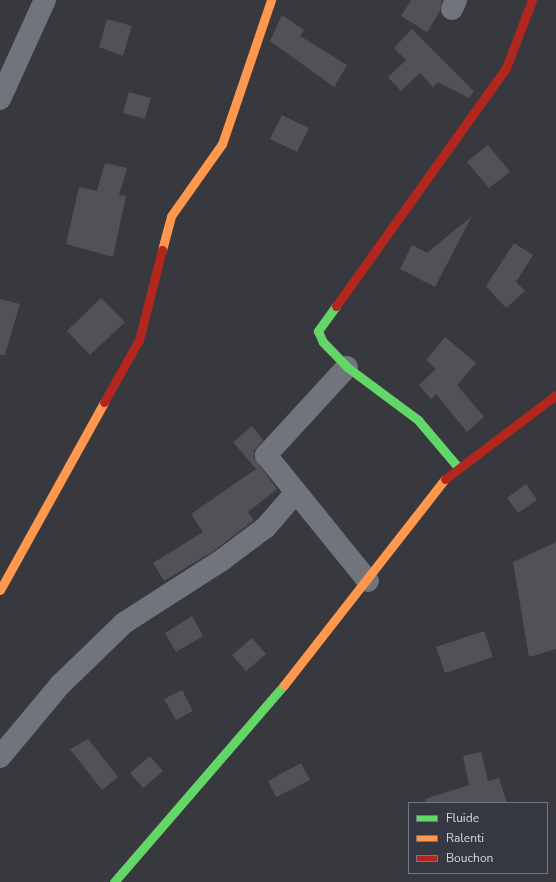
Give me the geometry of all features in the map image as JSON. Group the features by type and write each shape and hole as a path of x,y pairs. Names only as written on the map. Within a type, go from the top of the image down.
{"street":[{"path":"0,99 45,0"},
{"path":"0,590 139,340 169,220 222,144 271,0"},
{"path":"457,466 418,420 347,367 319,337 321,324 424,186 506,68 532,0"},
{"path":"347,367 266,455 368,581"},
{"path":"114,882 306,659 457,466 556,395"},
{"path":"0,757 60,685 124,623 222,560 266,527 296,492"}],"building":[{"path":"411,0 442,0 440,11 427,32 401,16"},
{"path":"282,15 304,30 300,36 347,65 334,87 270,41"},
{"path":"107,19 132,26 123,56 99,47"},
{"path":"412,29 474,91 469,98 438,82 433,87 420,73 401,91 388,77 406,60 394,48"},
{"path":"129,92 151,98 145,119 123,113"},
{"path":"282,115 309,128 297,152 270,139"},
{"path":"488,145 510,172 489,188 467,162"},
{"path":"105,163 127,168 119,195 126,196 113,257 66,244 79,187 97,191"},
{"path":"472,216 435,287 400,269 412,245 427,253"},
{"path":"514,243 533,255 516,282 525,291 506,308 486,286"},
{"path":"101,298 125,322 90,355 67,331"},
{"path":"0,299 20,304 5,355 0,355"},
{"path":"445,337 476,363 457,385 484,417 467,432 436,394 431,399 419,385 436,369 426,360"},
{"path":"252,426 263,440 254,451 254,458 277,489 248,512 254,520 215,550 164,581 153,563 203,532 191,514 256,469 233,442"},
{"path":"526,484 537,500 518,513 507,498"},
{"path":"556,542 556,649 529,657 513,562"},
{"path":"192,616 203,636 176,652 165,633"},
{"path":"484,631 493,657 445,673 436,647"},
{"path":"252,638 266,654 246,671 232,655"},
{"path":"182,690 193,711 176,720 164,699"},
{"path":"88,739 118,777 102,790 70,749"},
{"path":"481,752 488,781 499,778 507,802 425,802 425,799 469,785 463,756"},
{"path":"150,756 163,771 143,788 130,773"},
{"path":"301,763 310,780 276,797 268,781"}],"traffic: fast":[{"path":"336,306 318,331 323,342 347,367 418,420 457,466"},
{"path":"114,882 284,685"}],"traffic: slow":[{"path":"162,250 171,216 222,144 271,0"},
{"path":"0,590 104,402"},
{"path":"284,685 445,479"}],"traffic: jam":[{"path":"336,306 506,68 532,0"},
{"path":"104,402 139,340 162,250"},
{"path":"445,479 556,395"}]}
